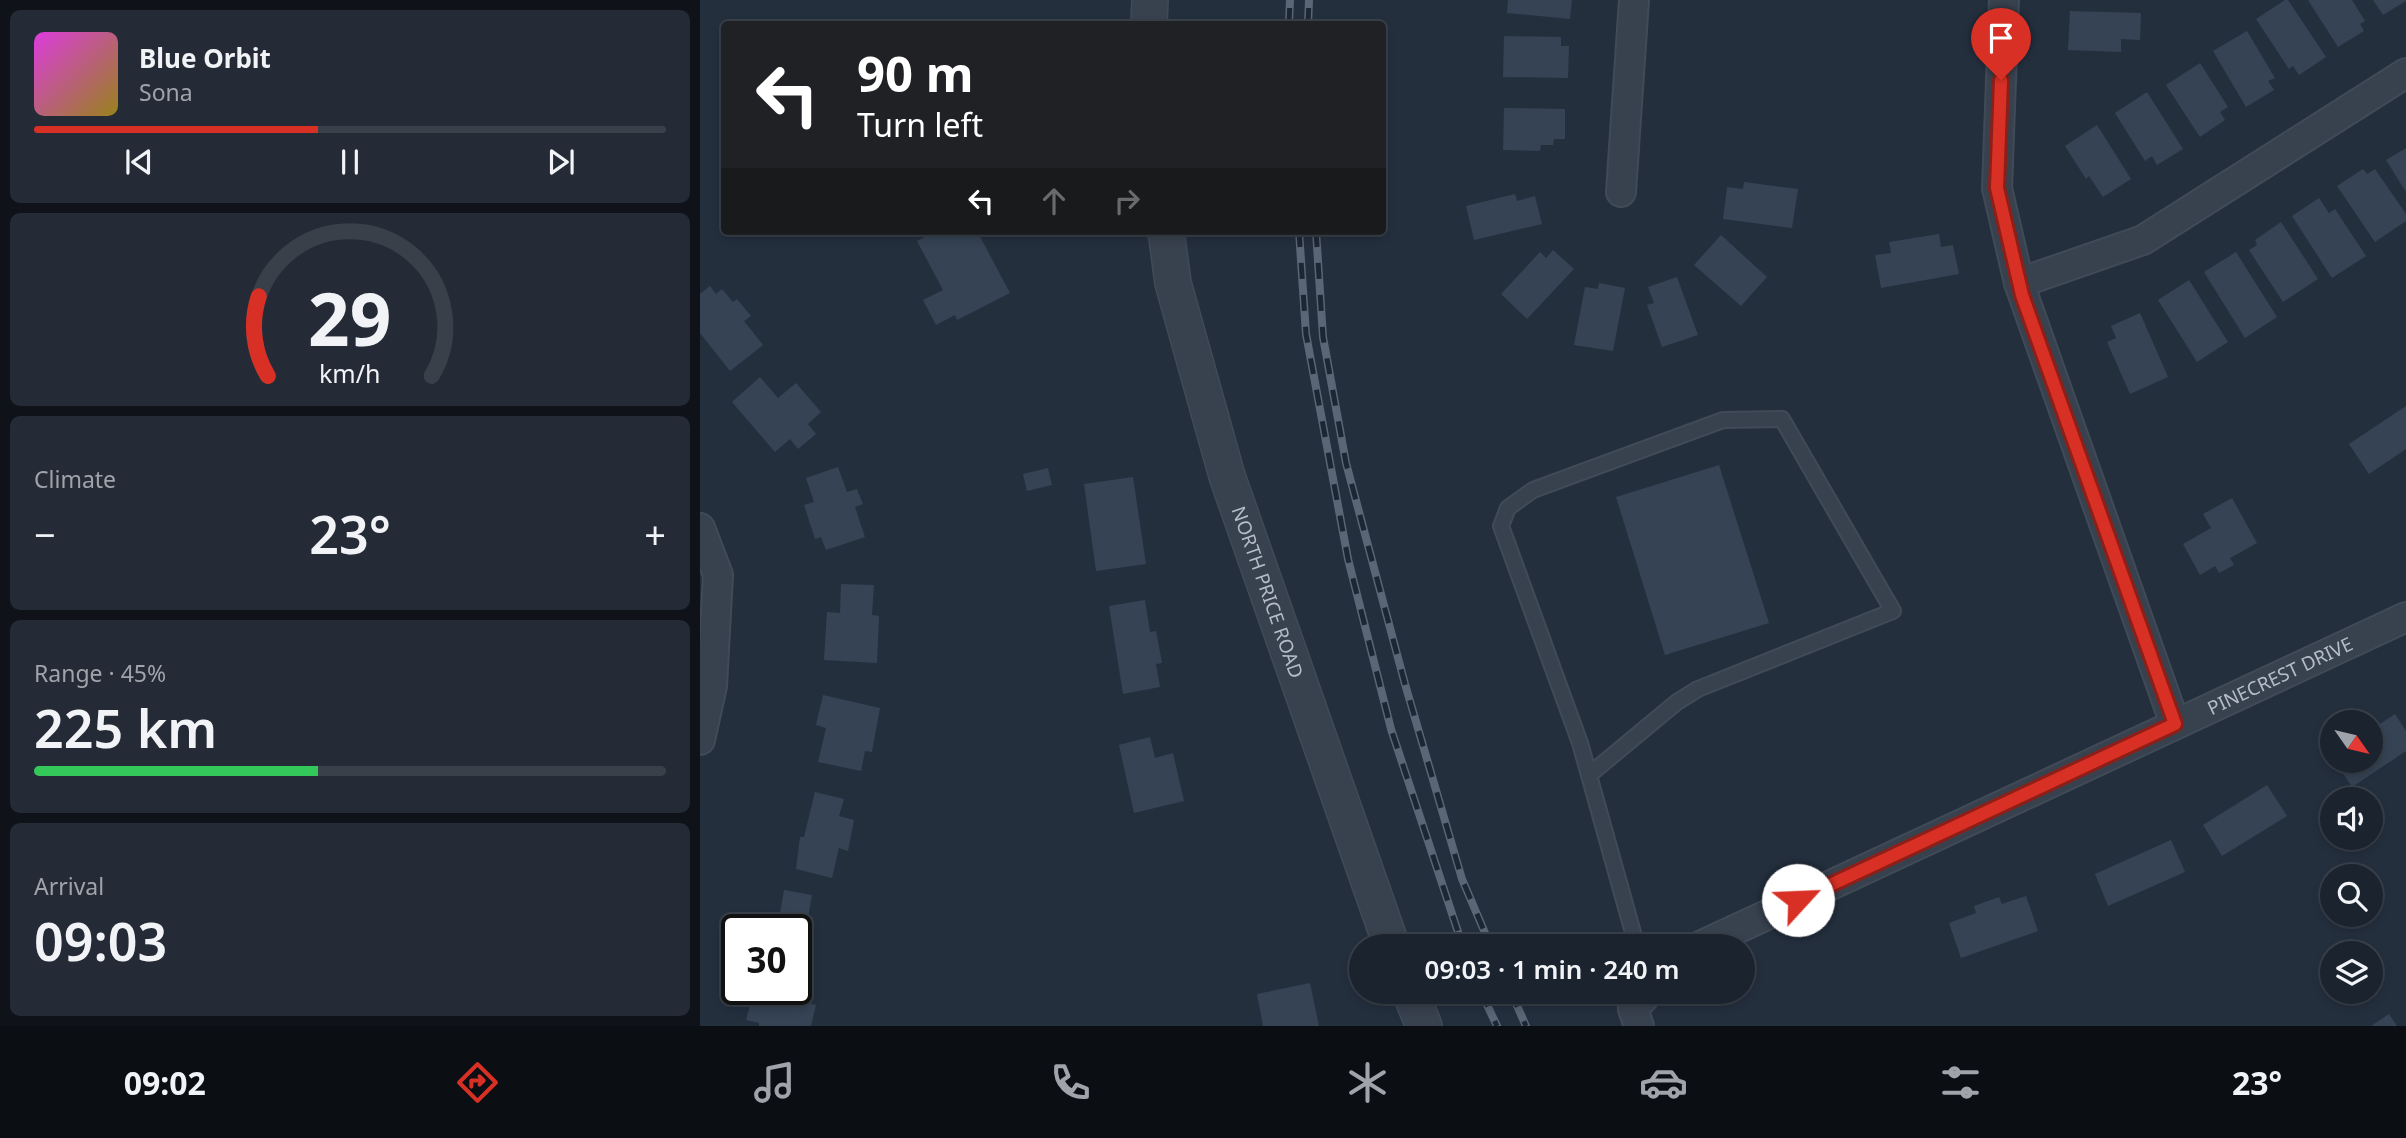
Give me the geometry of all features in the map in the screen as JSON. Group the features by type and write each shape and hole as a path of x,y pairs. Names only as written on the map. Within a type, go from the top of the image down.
{"street":[{"path":"1149,21 1150,0"},
{"path":"1620,192 1633,0"},
{"path":"2004,0 1997,188 2019,283 2175,724"},
{"path":"2019,283 2143,240 2406,73"},
{"name":"NORTH PRICE ROAD","path":"1167,235 1173,283 1227,476 1387,934"},
{"path":"700,528 718,575 712,686 700,740"},
{"name":"PINECREST DRIVE","path":"1726,934 2406,617"},
{"path":"1415,1004 1424,1026"},
{"path":"1638,1004 1633,1009 1639,1026"}],"lane":[{"path":"1589,775 1677,702 1698,690 1893,611 1782,419 1723,420 1533,490 1508,508 1502,526 1580,743 1633,934"}],"building":[{"path":"1508,0 1572,0 1570,19 1507,13"},
{"path":"2288,0 2326,57 2299,75 2293,66 2289,69 2256,19"},
{"path":"2308,0 2352,0 2365,21 2360,24 2364,31 2338,47"},
{"path":"2373,0 2406,0 2406,1 2383,15"},
{"path":"2070,11 2141,13 2140,40 2121,39 2121,52 2068,50"},
{"path":"2247,31 2275,78 2268,81 2274,90 2246,107 2213,51"},
{"path":"1504,36 1561,37 1561,46 1569,46 1568,78 1503,77"},
{"path":"2200,63 2228,107 2220,112 2225,120 2200,137 2166,85"},
{"path":"2147,92 2183,149 2157,165 2152,156 2145,161 2115,113"},
{"path":"1504,108 1565,109 1565,139 1554,139 1553,145 1541,145 1540,151 1503,150"},
{"path":"2097,125 2131,179 2103,197 2089,176 2086,179 2065,146"},
{"path":"2406,148 2406,192 2386,160"},
{"path":"2363,169 2367,174 2375,169 2406,214 2406,221 2375,242 2337,186"},
{"path":"1744,182 1798,189 1792,228 1723,219 1727,187 1743,189"},
{"path":"1515,194 1517,201 1535,196 1542,224 1474,240 1466,206"},
{"path":"2319,198 2329,213 2335,209 2366,256 2332,278 2292,216"},
{"path":"2281,222 2318,279 2283,302 2249,250 2257,245 2255,240"},
{"path":"1939,234 1941,247 1953,245 1959,274 1881,288 1875,255 1891,253 1889,242"},
{"path":"928,235 979,235 1010,293 957,320 955,315 936,325 923,300 943,290 917,241"},
{"path":"1721,235 1767,277 1741,306 1694,265"},
{"path":"1553,250 1574,269 1527,319 1501,294 1540,252 1546,258"},
{"path":"2236,252 2277,317 2245,338 2204,272"},
{"path":"1677,277 1698,335 1662,347 1647,305 1654,303 1648,287"},
{"path":"2189,280 2228,342 2197,362 2158,300"},
{"path":"1599,283 1625,288 1613,351 1574,345 1585,287 1598,289"},
{"path":"710,286 716,294 722,289 733,302 737,299 751,316 744,321 763,345 730,371 700,333 700,294"},
{"path":"2140,313 2168,377 2130,394 2107,342 2116,338 2111,326"},
{"path":"760,377 778,398 796,383 821,412 808,424 816,434 798,449 790,439 775,452 732,402"},
{"path":"2406,406 2406,449 2369,474 2349,444"},
{"path":"1719,465 1769,623 1665,655 1616,497"},
{"path":"838,467 847,492 857,489 863,504 855,507 865,537 826,550 821,537 815,539 804,505 814,502 806,478"},
{"path":"1048,468 1052,485 1027,491 1023,474"},
{"path":"1133,477 1146,564 1096,571 1084,484"},
{"path":"2232,498 2257,543 2230,558 2234,565 2219,573 2215,566 2200,575 2183,544 2211,528 2203,514"},
{"path":"841,584 874,585 872,615 879,616 877,663 824,660 827,612 840,613"},
{"path":"1145,600 1150,632 1156,631 1162,663 1156,664 1160,687 1123,694 1109,606"},
{"path":"823,695 880,708 872,752 865,751 861,771 818,762 826,728 816,725"},
{"path":"2395,714 2406,731 2406,751 2384,766 2384,721"},
{"path":"1150,737 1155,758 1173,753 1184,801 1134,813 1119,745"},
{"path":"2344,774 2372,774 2352,787"},
{"path":"2267,785 2287,816 2222,856 2203,825"},
{"path":"815,792 844,799 839,816 854,820 848,851 839,848 832,878 796,869 800,837 804,837"},
{"path":"2171,840 2185,872 2108,906 2095,874"},
{"path":"784,890 812,895 809,914 780,914"},
{"path":"2026,896 2038,931 1961,958 1949,923 1976,913 1974,906 1999,897 2002,904"},
{"path":"1310,983 1319,1026 1263,1026 1257,994"},
{"path":"750,1005 816,1005 811,1026 759,1026 759,1023 746,1020"},
{"path":"2389,1014 2397,1026 2371,1026"}],"railway":[{"path":"1289,21 1290,0"},
{"path":"1308,21 1309,0"},
{"path":"1299,235 1306,334 1348,559 1391,729 1459,934"},
{"path":"1316,235 1323,337 1346,463 1405,684 1462,879 1485,934"},
{"path":"1487,1004 1497,1026"},
{"path":"1516,1004 1526,1026"}],"route":[{"path":"1798,900 2175,724 2022,295 1997,188 2001,80"}]}
